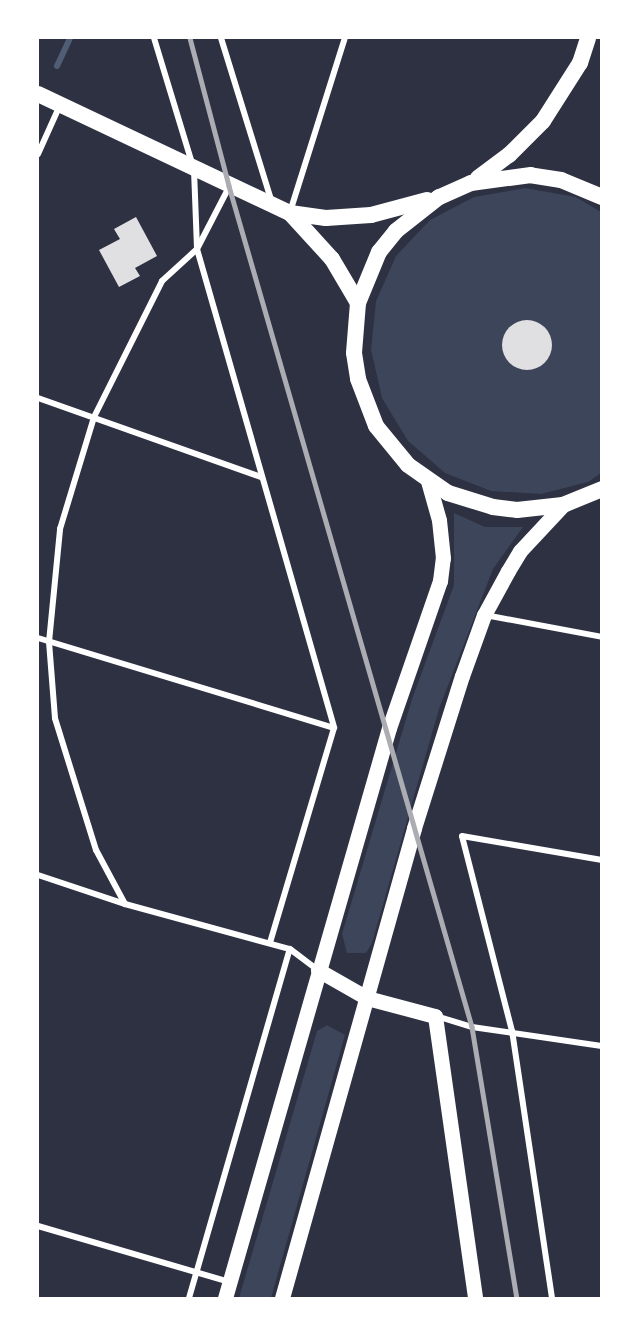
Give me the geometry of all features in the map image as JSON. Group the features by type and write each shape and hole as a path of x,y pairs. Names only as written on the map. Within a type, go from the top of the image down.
{"highway":[{"path":"38,94 194,170 290,213 326,218 371,215 439,196 471,183 510,156 543,121 580,63 588,38"},
{"path":"471,183 531,175 561,180 602,196"},
{"path":"439,196 409,218 379,252 358,303 354,353 365,403 391,447 428,481 448,493 493,507 517,510 563,505 602,489"},
{"path":"290,213 332,259 358,303"}],"main road":[{"path":"225,1299 389,728 440,581 444,558 439,520 428,481"},
{"path":"282,1299 414,828 484,615 520,551 563,505"},
{"path":"318,970 366,998 435,1016 475,1299"}],"street":[{"path":"154,38 194,170 196,249 334,728 270,943"},
{"path":"221,38 272,205"},
{"path":"290,213 345,38"},
{"path":"38,154 61,104"},
{"path":"125,904 96,850 75,790 55,718 49,642 60,529 94,417 162,281 196,249 229,186"},
{"path":"38,398 261,477"},
{"path":"484,615 602,638"},
{"path":"38,638 334,728"},
{"path":"552,1299 512,1030 462,836 602,860"},
{"path":"38,874 125,904 290,949 318,970"},
{"path":"189,1299 290,949"},
{"path":"435,1016 472,1027 512,1030 602,1046"},
{"path":"38,1226 230,1282"}],"shaded area":[{"path":"525,188 576,197 601,212 601,473 588,482 541,494 491,491 445,473 408,441 382,398 371,350 376,301 396,256 430,220 474,197"},
{"path":"454,513 485,527 523,527 493,569 439,709 372,943 366,953 347,953 342,934 412,699 454,585"},
{"path":"327,1025 345,1035 271,1298 239,1298 317,1031"}],"building":[{"path":"136,217 157,256 135,268 140,276 119,287 99,250 120,239 114,229"},
{"path":"522,320 532,320 545,327 552,340 552,350 545,363 532,370 522,370 513,366 506,359 502,350 502,340 506,331 513,324"}],"waterway":[{"path":"57,66 70,38"}],"railway":[{"path":"190,38 229,186 472,1027 517,1298"}]}
